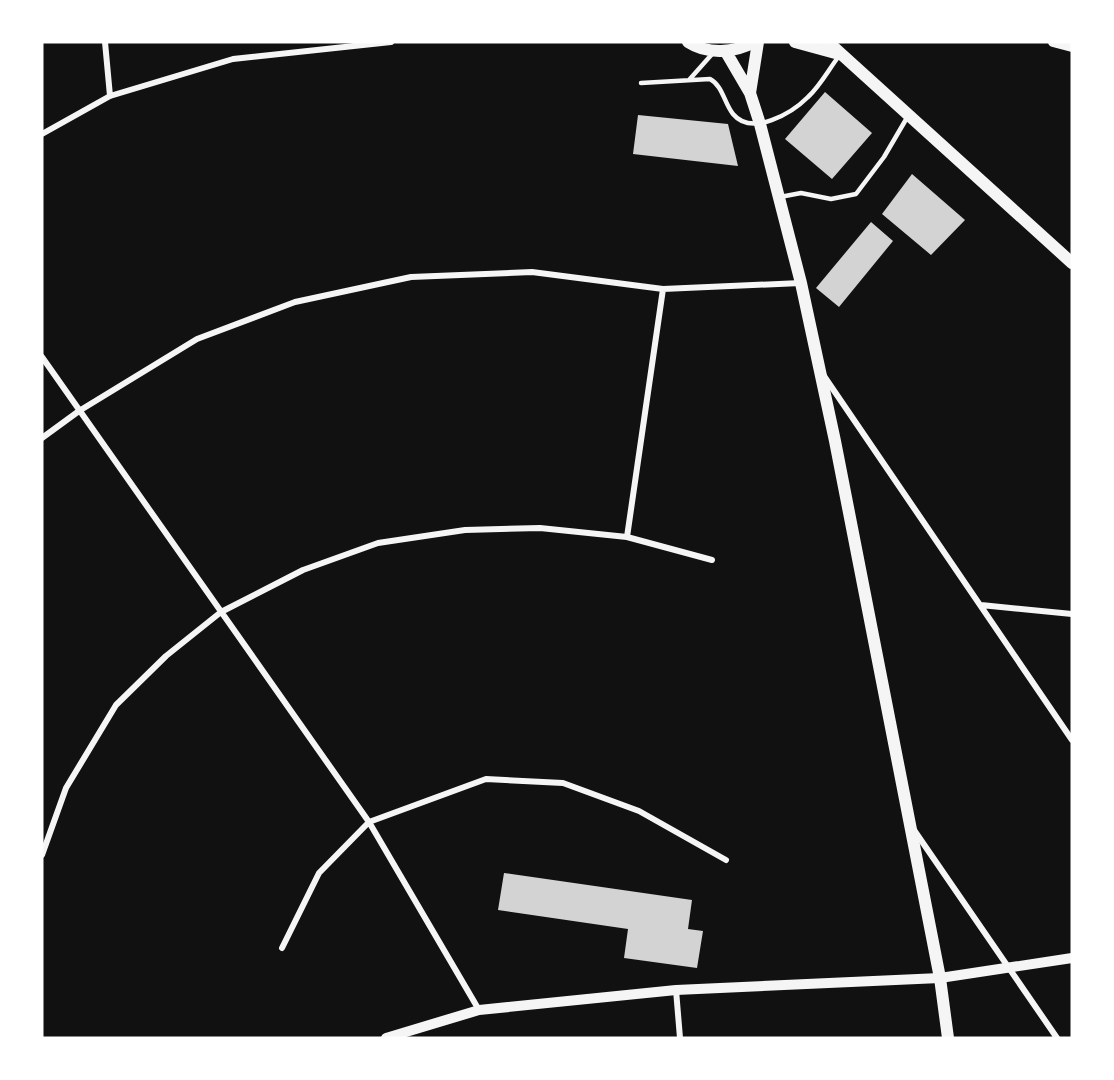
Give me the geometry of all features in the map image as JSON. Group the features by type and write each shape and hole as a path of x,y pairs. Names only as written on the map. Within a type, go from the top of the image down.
{"main road":[{"path":"687,42 721,51 743,48 756,42"},
{"path":"750,93 756,42"},
{"path":"795,42 840,55"},
{"path":"828,42 1072,263"},
{"path":"721,51 750,93 801,283 940,978 948,1038"}],"street":[{"path":"105,42 110,96"},
{"path":"42,134 110,96 233,59 391,42"},
{"path":"1053,42 1072,47"},
{"path":"42,438 80,411 196,339 295,302 411,277 532,272 663,289 801,283"},
{"path":"627,537 663,289"},
{"path":"42,357 369,822 479,1010"},
{"path":"820,371 1072,740"},
{"path":"42,855 66,788 116,705 166,656 220,612 303,570 378,543 465,530 540,528 627,537 712,560"},
{"path":"981,605 1072,614"},
{"path":"282,948 319,873 369,822 486,779 563,783 639,811 726,860"},
{"path":"909,822 1057,1038"},
{"path":"386,1038 479,1010 676,990 940,978 1072,958"},
{"path":"676,990 680,1038"}],"lane":[{"path":"689,80 721,51"},
{"path":"640,83 710,79 716,82 734,115 745,122 760,124 796,109 811,95 840,55"},
{"path":"779,198 801,193 831,199 856,194 884,157 908,116"}],"building":[{"path":"825,92 872,133 832,179 785,139"},
{"path":"638,115 728,124 738,166 633,154"},
{"path":"912,174 965,220 931,255 882,214"},
{"path":"871,222 893,241 839,307 816,288"},
{"path":"504,873 692,900 688,929 703,931 697,968 624,958 628,929 498,910"}]}
